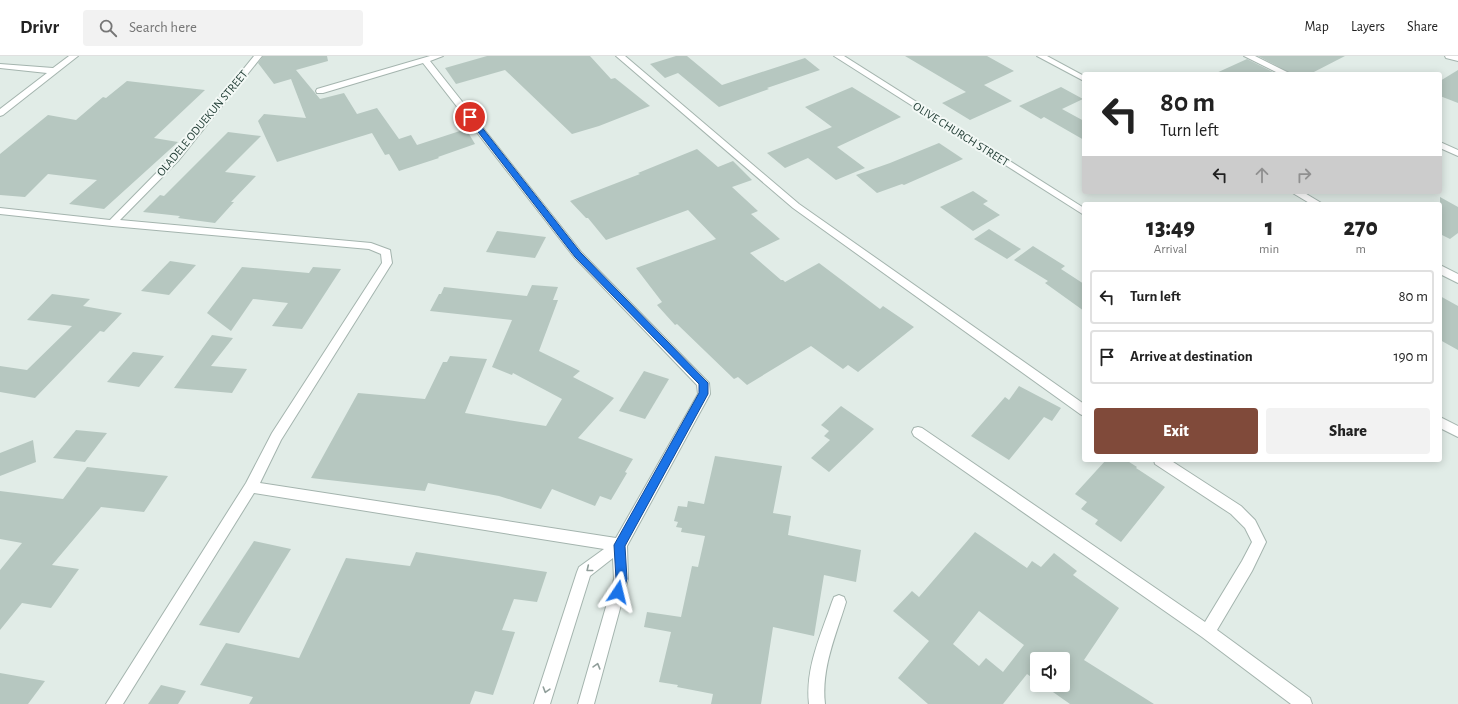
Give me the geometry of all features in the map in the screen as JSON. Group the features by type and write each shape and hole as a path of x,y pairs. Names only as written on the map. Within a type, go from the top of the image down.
{"street":[{"path":"0,113 74,56"},
{"name":"OLADELE ODUEKUN STREET","path":"112,223 176,158 258,56"},
{"path":"320,91 439,56"},
{"path":"620,56 796,206 1082,410"},
{"name":"OLIVE CHURCH STREET","path":"838,56 1082,211"},
{"path":"1041,56 1082,78"},
{"path":"1248,56 1283,72"},
{"path":"1449,56 1458,60"},
{"path":"425,60 578,255 704,383 704,394 620,545 584,572 542,704"},
{"path":"0,66 54,71"},
{"path":"1442,146 1458,153"},
{"path":"1300,194 1314,202"},
{"path":"0,211 112,223 371,246 386,252 387,263 276,437 251,486 114,704"},
{"path":"1442,270 1458,279"},
{"path":"1442,423 1458,432"},
{"path":"918,432 1207,632 1304,704"},
{"path":"1163,462 1236,510 1250,524 1259,542 1247,566 1207,632"},
{"path":"251,486 620,545"},
{"path":"586,704 622,579 620,545"},
{"path":"817,704 815,694 818,667 839,602"}],"building":[{"path":"263,56 327,56 328,61 296,70 320,99 344,93 357,114 377,108 399,139 411,135 417,145 466,129 475,144 399,171 389,154 385,155 372,133 277,162 258,121 264,114 306,118 291,79 274,84 258,63"},
{"path":"487,56 590,56 611,79 615,78 650,106 599,126 572,134 505,70 456,84 445,68"},
{"path":"676,56 687,56 722,85 805,58 820,70 767,88 769,89 719,107 678,73 665,78 650,64"},
{"path":"905,56 987,56 1014,71 984,85 1012,101 970,120 942,103 966,92"},
{"path":"1258,56 1345,56 1314,72 1288,72"},
{"path":"1247,59 1273,72 1218,72"},
{"path":"1458,70 1458,103 1442,97 1442,80"},
{"path":"127,81 205,90 154,138 178,142 104,209 69,204 97,180 48,174 25,197 0,195 0,154 48,115 76,120 103,97 106,98"},
{"path":"852,87 901,117 837,147 865,168 836,180 808,158 785,168 767,153 832,127 805,107"},
{"path":"1061,87 1082,98 1062,109 1082,120 1082,139 1044,117 1041,119 1019,106"},
{"path":"228,132 261,136 225,172 256,176 231,202 234,202 215,223 178,218 180,216 143,212 160,195 164,196"},
{"path":"939,143 963,159 904,185 902,184 877,193 856,175 890,163"},
{"path":"697,149 718,167 733,161 752,180 732,187 758,211 751,214 780,239 750,253 781,280 785,282 819,263 880,309 883,306 914,327 858,372 848,365 843,369 811,346 747,385 738,377 734,379 677,324 675,325 657,305 662,302 636,268 716,239 688,210 606,240 588,218 586,218 570,201 640,174 638,173"},
{"path":"973,191 988,201 983,204 1000,215 973,231 940,207"},
{"path":"1440,197 1458,207 1458,233 1450,239 1442,235 1442,202 1440,202"},
{"path":"989,229 1021,249 1007,259 974,239"},
{"path":"497,231 546,237 535,258 486,252"},
{"path":"1033,246 1065,266 1061,269 1082,283 1082,310 1045,283 1048,281 1014,260"},
{"path":"170,261 196,265 169,295 141,291"},
{"path":"242,267 309,273 313,267 341,269 302,329 272,326 288,303 253,299 231,331 207,313"},
{"path":"532,285 558,287 553,300 558,300 539,351 580,371 573,377 614,398 578,438 633,459 625,472 627,473 611,500 600,496 595,506 552,489 541,509 499,496 428,483 425,491 311,478 358,393 425,399 443,362 447,362 450,356 487,359 465,413 546,426 562,399 513,373 512,375 492,367 512,320 430,311 444,287 527,296"},
{"path":"52,294 90,299 83,306 122,313 104,332 100,331 35,398 0,392 0,366 27,370 72,326 27,320"},
{"path":"1442,297 1458,306 1458,350 1442,341"},
{"path":"212,335 233,338 211,366 247,369 232,393 174,388"},
{"path":"133,352 164,356 139,387 107,382"},
{"path":"644,371 669,379 645,419 619,411"},
{"path":"1019,386 1061,408 1052,421 1044,417 1009,460 971,436 1005,397 1009,400"},
{"path":"841,406 874,429 829,472 811,458 830,440 824,436 829,431 821,425"},
{"path":"76,430 107,433 85,462 53,458"},
{"path":"33,440 36,462 0,476 0,453"},
{"path":"715,456 782,466 773,513 791,516 788,535 861,550 856,582 824,575 814,636 773,627 761,704 711,704 713,694 659,682 671,632 644,627 647,612 681,617 692,566 698,567 705,536 681,532 682,528 676,527 678,522 674,521 678,506 687,507 688,501 704,504"},
{"path":"1104,462 1129,462 1165,487 1121,542 1095,524 1098,520 1081,509 1087,502 1075,494"},
{"path":"87,467 168,476 144,512 101,507 52,565 79,569 51,608 22,603 0,630 0,570 22,543 0,539 0,491 63,499"},
{"path":"975,532 1027,568 1032,561 1041,567 1054,553 1077,571 1073,575 1119,608 1084,660 1154,704 1070,704 1053,692 1070,692 1070,652 1030,652 1030,676 1027,674 1003,704 928,704 898,678 929,641 893,611 912,591 919,597","holes":["979,611 1024,645 1003,672 986,658 979,666 953,644"]},
{"path":"254,541 291,549 239,633 199,625"},
{"path":"416,552 547,572 537,602 514,599 502,630 515,632 493,695 475,691 470,704 249,704 253,697 200,685 226,643 299,658 346,558 410,566"},
{"path":"0,673 45,681 28,704 0,704"},
{"path":"161,685 186,691 178,704 148,704"}],"route":[{"path":"470,117 578,255 704,383 704,394 620,545 622,579 618,592"}]}
